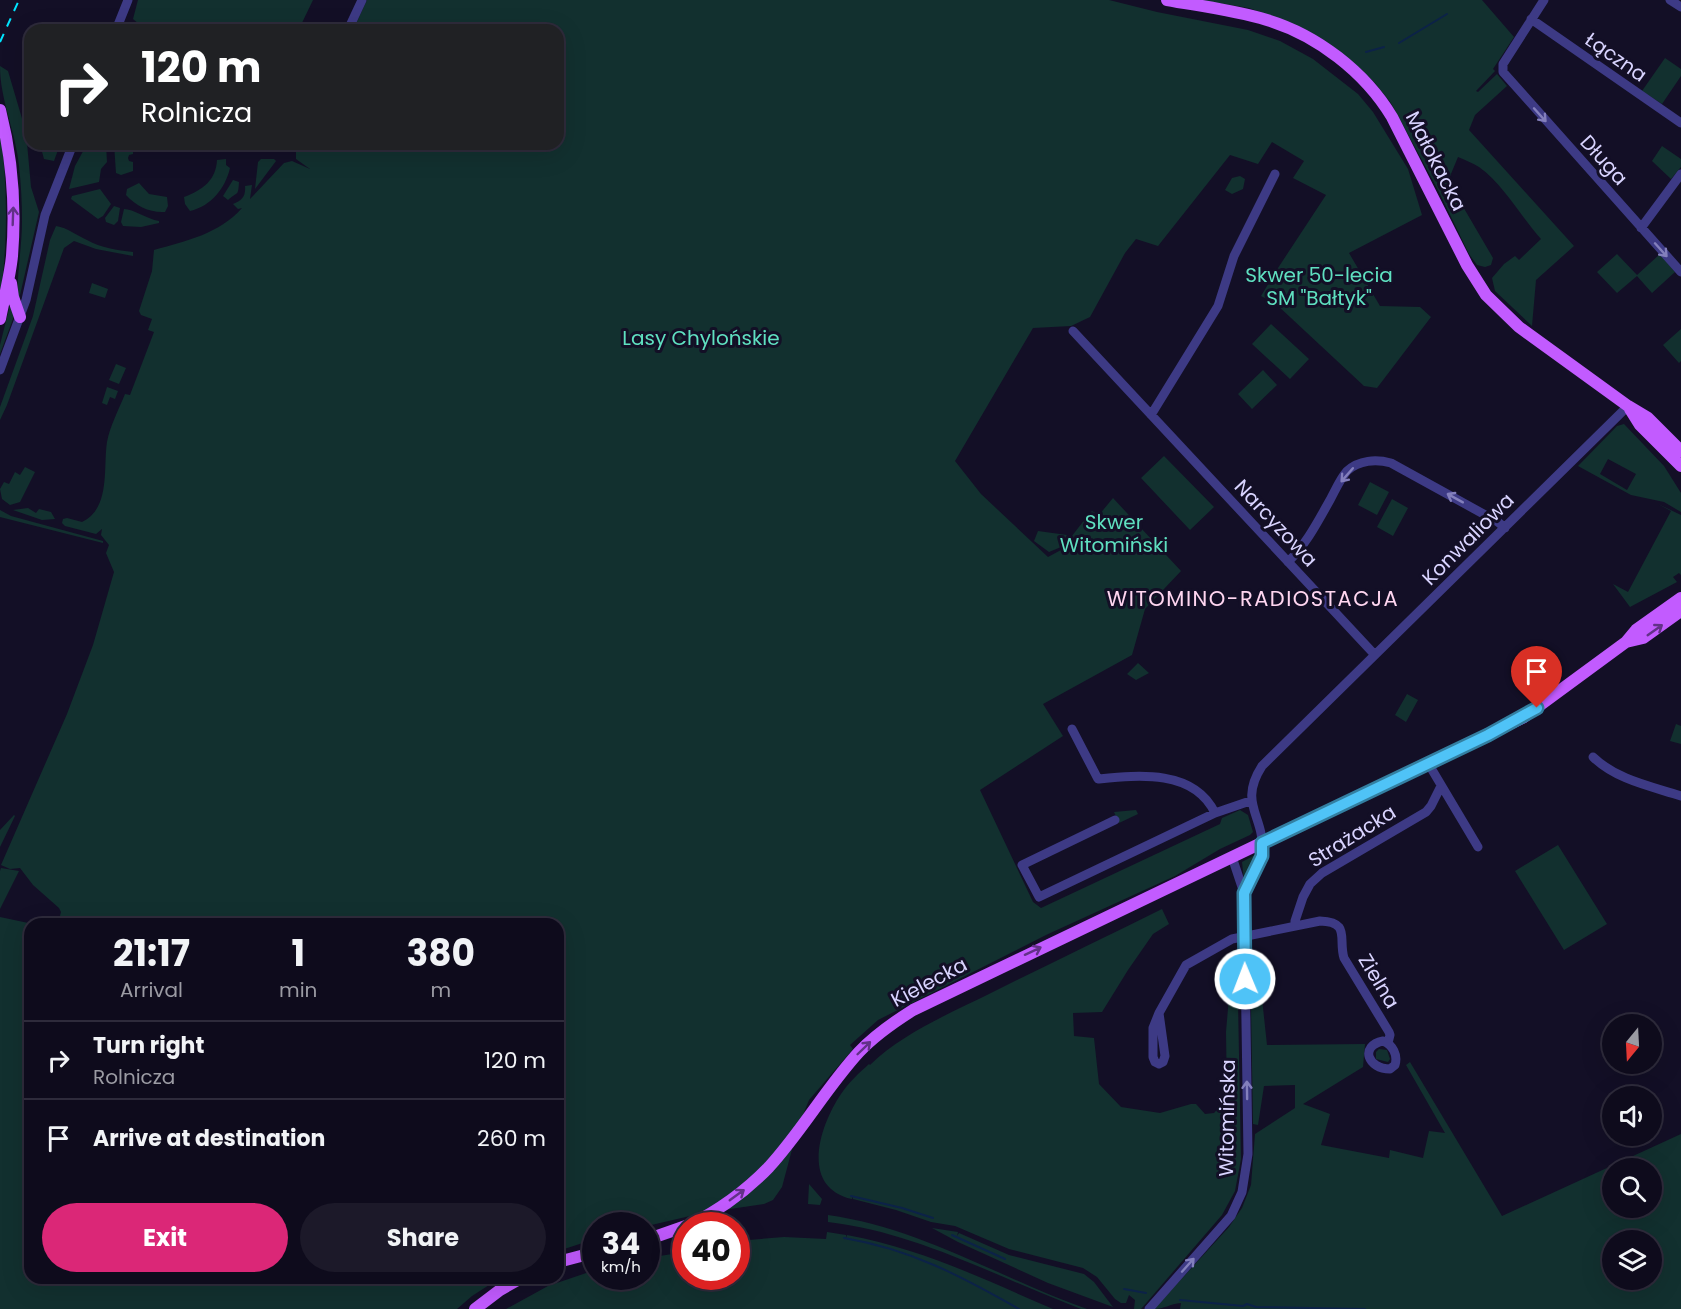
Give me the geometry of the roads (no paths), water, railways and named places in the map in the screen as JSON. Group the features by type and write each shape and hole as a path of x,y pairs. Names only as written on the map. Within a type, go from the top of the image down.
{"main road":[{"name":"Małokacka","path":"1167,0 1249,16 1283,26 1323,47 1357,73 1378,96 1392,117 1467,265 1486,295 1519,327 1648,418 1681,451"},
{"path":"0,110 10,162 13,206 9,274 0,319"},
{"path":"9,274 13,297 20,317"},
{"name":"Małokacka","path":"1628,406 1640,425 1681,466"},
{"path":"1626,642 1636,630 1681,598"},
{"path":"1626,642 1643,638 1681,611"},
{"name":"Kielecka","path":"710,1212 736,1196 761,1175 782,1152 851,1061 880,1033 900,1018 966,983 1498,730 1537,708 1626,642"},
{"path":"564,1260 582,1256"},
{"path":"474,1309 510,1284"}],"street":[{"path":"118,24 128,0"},
{"path":"351,24 362,0"},
{"path":"1531,19 1544,0"},
{"path":"1671,0 1681,7"},
{"name":"Długa","path":"1531,19 1506,59 1502,70 1681,272"},
{"name":"Łączna","path":"1531,19 1681,123"},
{"path":"0,370 20,317 41,228 71,150"},
{"path":"1151,415 1218,306 1234,256 1275,174"},
{"path":"1641,228 1681,174"},
{"name":"Narcyzowa","path":"1072,331 1375,655"},
{"name":"Konwaliowa","path":"1250,801 1255,778 1262,766 1628,406"},
{"path":"1288,562 1304,545 1345,474 1366,461 1391,463 1505,528"},
{"path":"1072,729 1098,779 1154,776 1173,779 1207,800 1215,813"},
{"path":"1593,757 1605,769 1618,775 1681,796"},
{"path":"1428,763 1478,848"},
{"name":"Strażacka","path":"1295,926 1300,904 1310,884 1328,869 1426,812 1441,786"},
{"path":"1115,820 1022,865 1039,897 1215,813 1250,801 1262,843"},
{"name":"Witomińska","path":"1244,893 1262,856 1262,843"},
{"name":"Witomińska","path":"1149,1309 1231,1216 1245,1180 1248,1154 1244,893 1232,857"},
{"name":"Zielna","path":"1159,1012 1186,965 1232,939 1329,921 1341,929 1344,958 1389,1032 1388,1043"}],"waterway":[{"path":"1399,43 1447,14"},
{"path":"1366,52 1384,47"},
{"path":"851,1196 933,1218"},
{"path":"952,1235 1005,1259"},
{"path":"844,1238 891,1249 934,1265 1019,1309"},
{"path":"1124,1289 1146,1293"},
{"path":"1180,1300 1243,1306 1247,1304 1256,1307 1365,1309"}],"railway":[{"path":"0,42 19,0"}],"district":[{"name":"WITOMINO-RADIOSTACJA","path":"1253,598"}],"park label":[{"name":"Skwer 50-lecia SM \"Bałtyk\"","path":"1319,286"},
{"name":"Lasy Chylońskie","path":"701,338"},
{"name":"Skwer Witomiński","path":"1114,534"}]}
